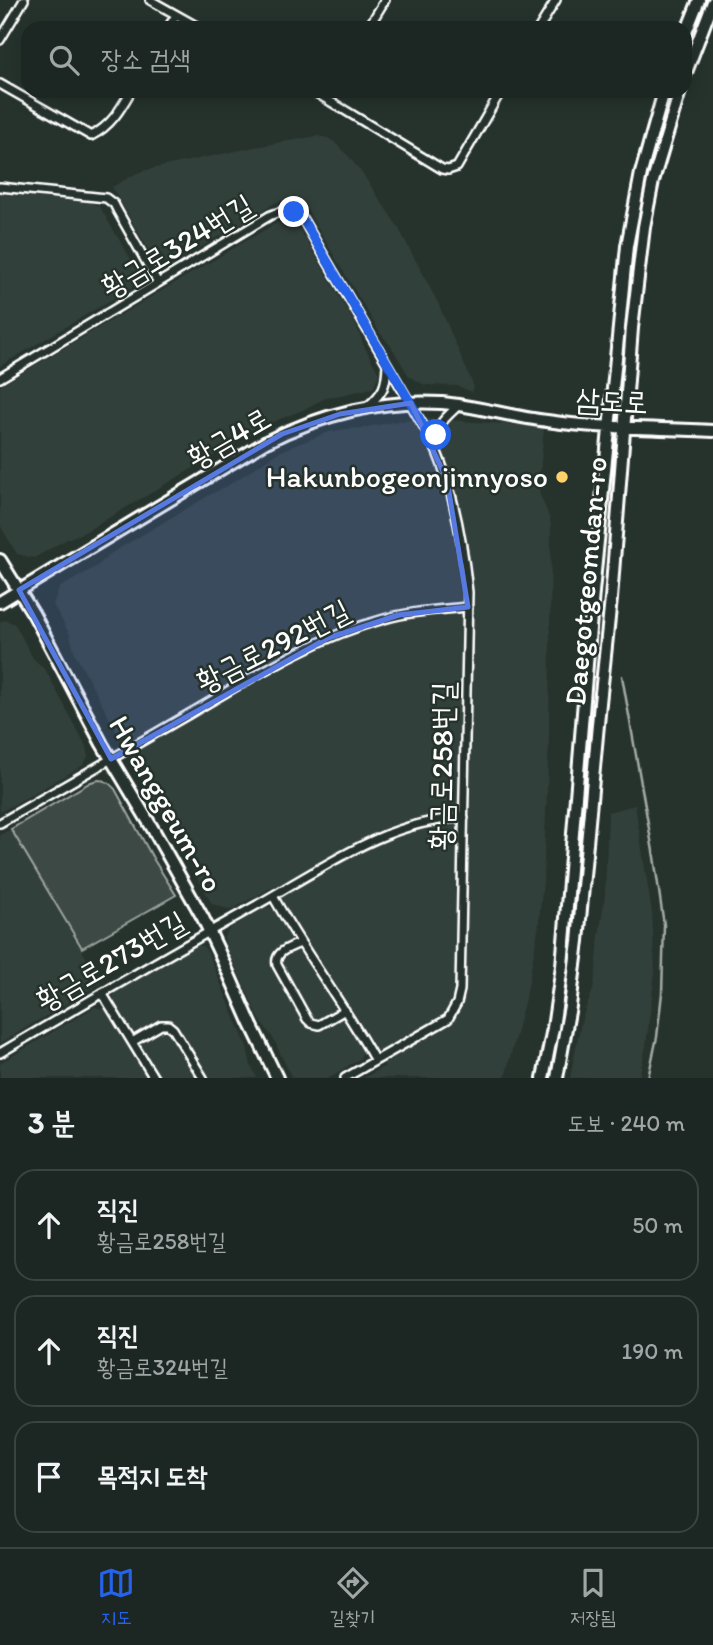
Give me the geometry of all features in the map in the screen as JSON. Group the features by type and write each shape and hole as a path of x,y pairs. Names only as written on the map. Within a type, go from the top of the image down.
{"main road":[{"path":"691,21 699,0"},
{"path":"692,57 713,2"},
{"name":"Daegotgeomdan-ro","path":"543,1078 562,966 593,592 626,246 641,173 662,98"},
{"name":"Daegotgeomdan-ro","path":"557,1078 578,941 611,599 632,328 644,227 653,181 678,98"},
{"name":"황금4로","path":"0,602 266,442 318,419 366,408 411,403 459,405 509,414"},
{"name":"삼도로","path":"509,414 547,421 713,431"},
{"name":"Hwanggeum-ro","path":"0,560 34,615 111,760 209,931 277,1078"}],"street":[{"path":"0,40 24,0"},
{"path":"150,0 187,21"},
{"path":"372,21 385,0"},
{"path":"543,21 556,0"},
{"path":"172,21 176,15"},
{"path":"0,84 21,96"},
{"path":"24,98 91,136 107,127 127,98"},
{"path":"334,98 442,169 448,170 457,167 497,98"},
{"path":"0,187 101,197 110,201 158,283"},
{"name":"황금로324번길","path":"0,378 271,215 284,210 294,212 302,218 411,403"},
{"path":"366,408 384,388 387,364"},
{"name":"황금로258번길","path":"345,1078 448,1019 457,1003 460,990 468,607 465,570 443,467 411,403"},
{"path":"435,447 438,428 459,405"},
{"name":"황금로292번길","path":"0,823 272,666 328,638 399,615 468,607"},
{"name":"황금로273번길","path":"0,1053 343,856 382,837 434,819 464,818"},
{"path":"272,896 375,1061"},
{"path":"300,943 275,959 307,1019 319,1025 345,1010"},
{"path":"102,993 154,1078"},
{"path":"132,1042 161,1025 168,1025 203,1078"}],"highlighted area":[{"path":"411,403 447,480 468,607 399,615 328,638 111,759 19,590 282,434 340,414"}],"shaded area":[{"path":"317,136 334,142 350,158 398,227 438,303 474,387 472,392 458,386 425,385 409,376 380,333 307,210 297,202 286,200 275,203 171,265 155,261 112,187 146,170"},
{"path":"0,194 99,206 138,271 136,285 0,366"},
{"path":"278,222 299,228 357,327 379,374 373,388 323,399 268,424 83,533 34,558 17,554 0,525 0,386"},
{"path":"434,419 544,427 539,486 551,526 549,741 543,882 528,986 505,1078 364,1078 385,1066 274,886 231,910 212,904 177,833 164,817 137,770 75,654 69,633 53,605 59,588 97,566 113,552 227,486 277,453 329,432 397,421"},
{"path":"5,620 16,626 33,658 46,671 86,746 88,757 82,766 0,812 0,622"},
{"path":"98,780 107,782 115,789 176,895 82,948 11,829"},
{"path":"635,805 652,913 655,972 639,1078 570,1078 582,1018 593,990 596,972 605,895 608,812"},
{"path":"11,829 101,983 0,1043 0,835"},
{"path":"269,907 276,911 363,1050 360,1059 328,1078 292,1078 273,1038 260,1020 225,944 224,937 230,928"},
{"path":"200,945 208,953 257,1078 160,1078 113,999 117,990"},
{"path":"95,1007 109,1011 150,1078 0,1078 0,1063"}],"waterway":[{"path":"622,676 664,925 662,993 657,1037 648,1078"}],"place":[{"name":"Hakunbogeonjinnyoso","path":"562,477"}],"route":[{"path":"294,212 302,218 435,447 436,435"}]}
